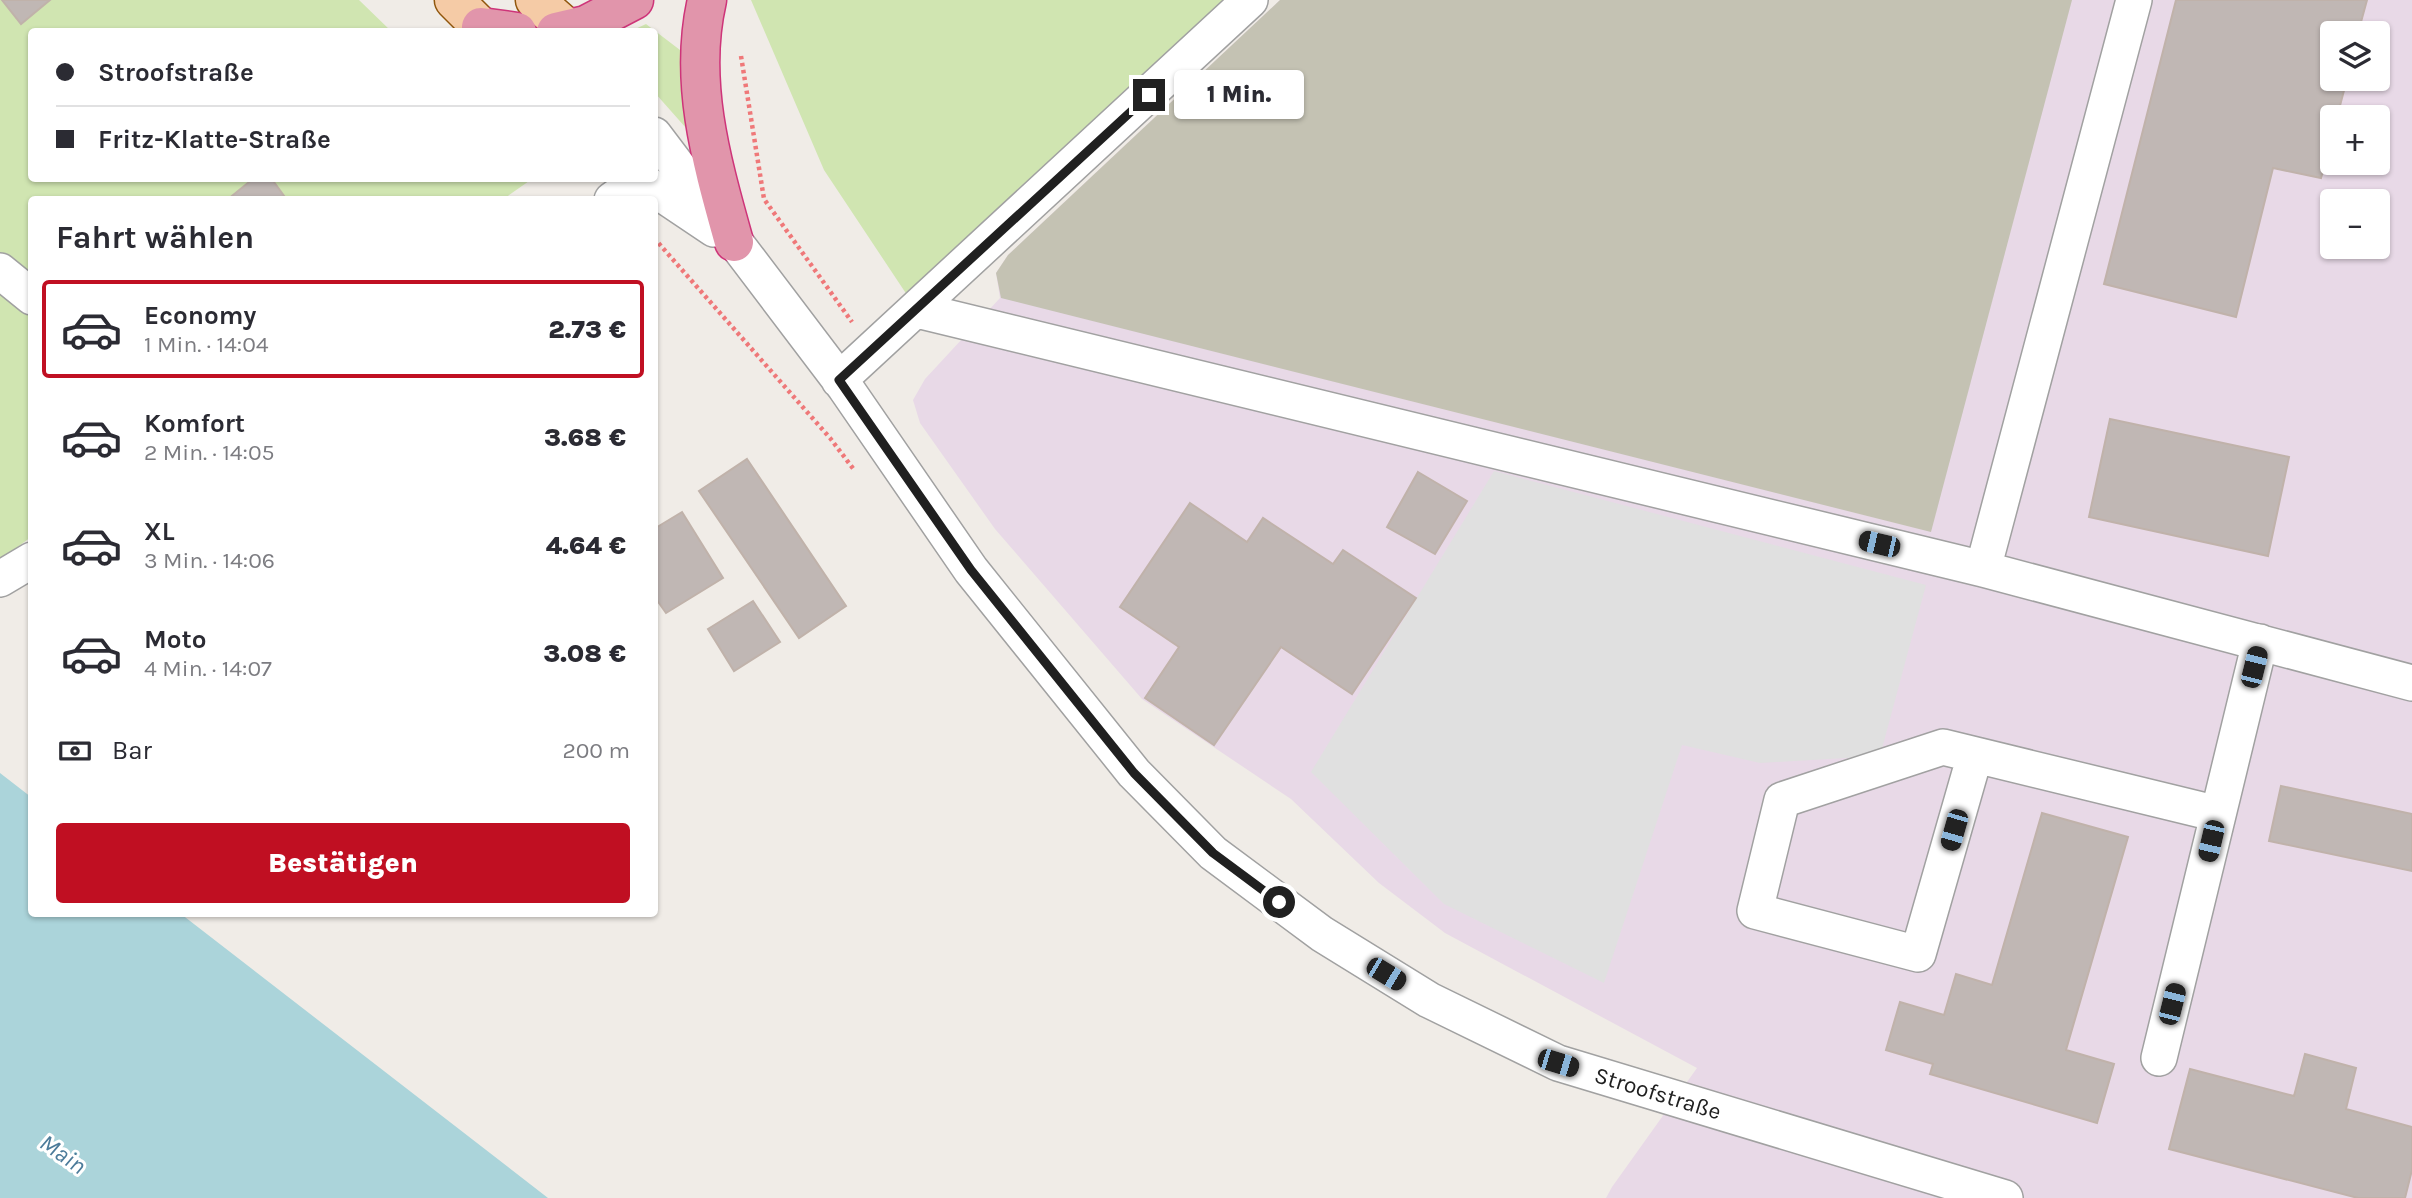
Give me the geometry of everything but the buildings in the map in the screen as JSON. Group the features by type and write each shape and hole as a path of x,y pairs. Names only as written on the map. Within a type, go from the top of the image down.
{"highway":[{"path":"567,25 586,25 634,0"},
{"path":"707,0 700,29 704,124 714,172 734,242"}],"main road":[{"path":"454,0 492,28"},
{"path":"535,0 567,25"}],"street":[{"path":"839,380 1250,0"},
{"path":"1983,569 2134,0"},
{"name":"Stroofstraße","path":"658,140 839,380 971,570 1134,773 1213,853 1322,934 1429,1000 1558,1063 2005,1198"},
{"path":"617,196 635,182"},
{"name":"Stroofstraße","path":"644,182 734,242"},
{"path":"0,271 28,294"},
{"path":"917,310 1983,569 2412,683"},
{"path":"0,579 28,562"},
{"path":"2159,1058 2260,642"},
{"path":"1975,755 1919,954 1755,911 1783,800 1943,747 2218,814"}],"path":[{"path":"739,46 764,199 873,350"}],"shaded area":[{"path":"1280,0 2412,0 2412,1198 1606,1198 1697,1068 1445,933 1379,883 1291,799 1142,699 995,529 920,423 913,400 925,379 1000,298 996,273 1008,255"},
{"path":"1280,0 2072,0 1931,532 1001,298 996,273 1008,255"},
{"path":"1494,471 1926,585 1880,756 1760,763 1682,745 1604,983 1444,904 1311,772"}],"green space":[{"path":"0,0 359,0 388,28 28,28 28,182 528,182 508,196 28,196 28,539 0,560"},
{"path":"751,0 1250,0 917,310 824,170"},
{"path":"658,33 680,50 686,128 658,96"}],"water":[{"name":"Main","path":"0,773 28,795 28,917 185,917 548,1198 0,1198"}],"route":[{"path":"1149,95 839,380 971,570 1134,773 1213,853 1279,902"}]}
